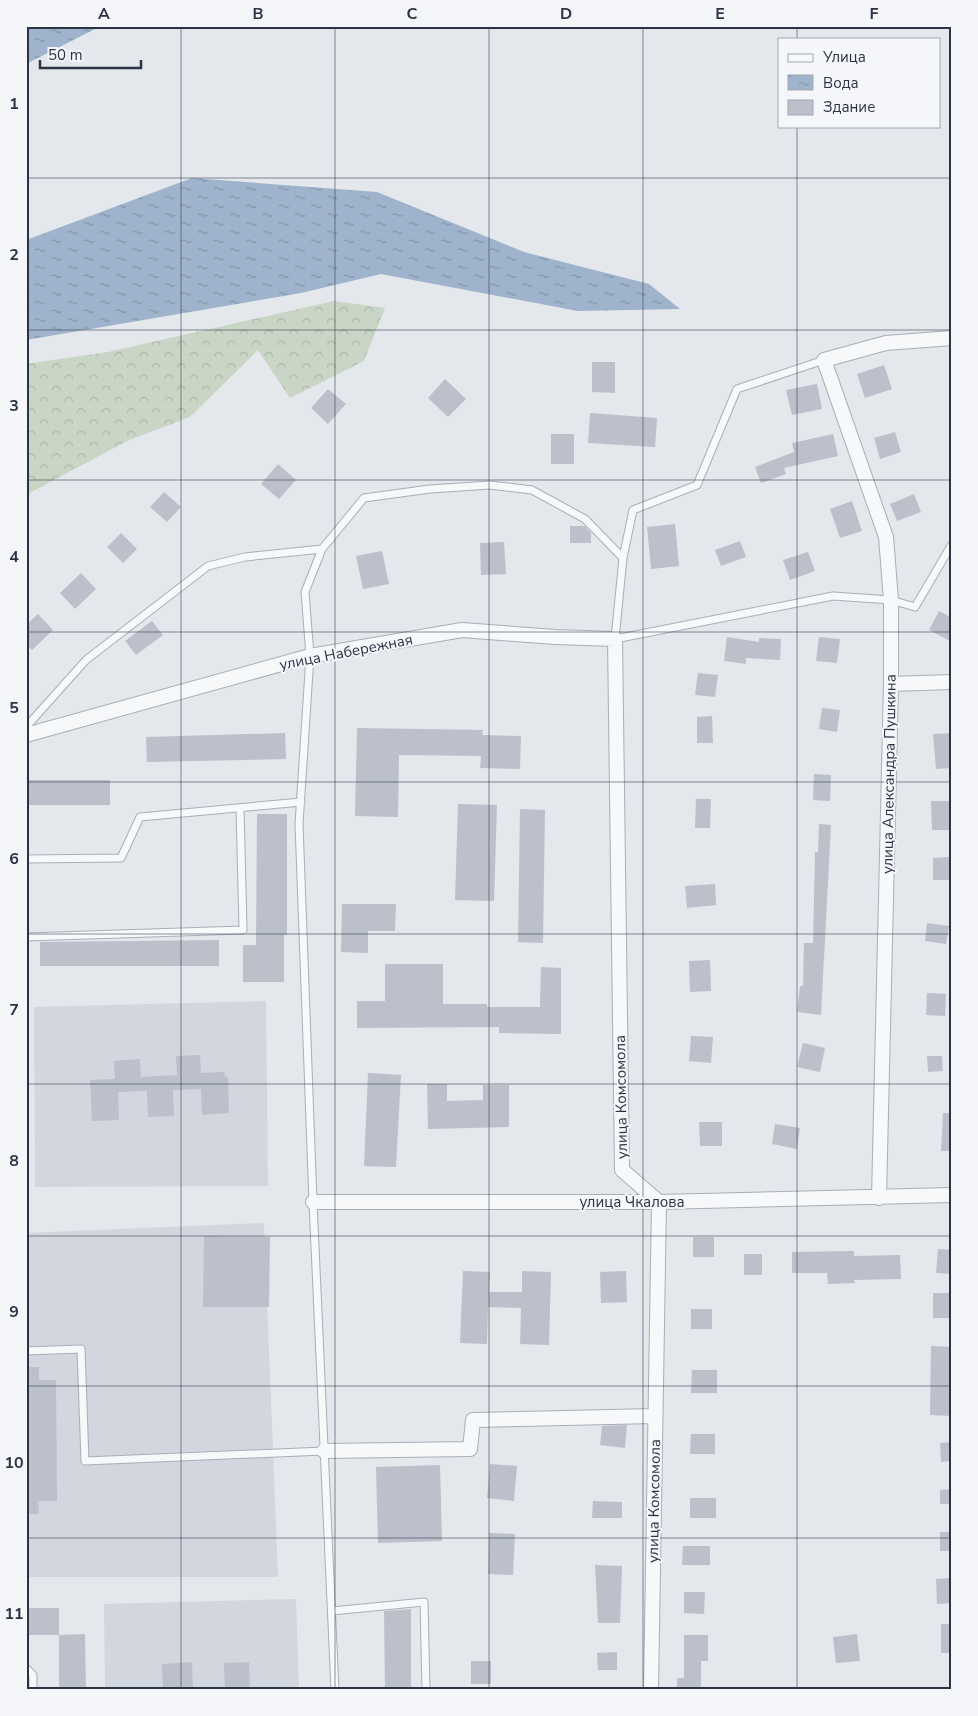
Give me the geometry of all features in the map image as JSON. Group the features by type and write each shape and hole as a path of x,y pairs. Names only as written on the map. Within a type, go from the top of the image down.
{"street":[{"path":"824,360 886,343 952,338"},
{"name":"улица Александра Пушкина","path":"824,360 886,537 891,600 891,684 879,1198"},
{"name":"улица Набережная","path":"26,735 310,656 462,630 555,638 615,639"},
{"name":"улица Комсомола","path":"615,639 622,1170 659,1202 651,1690"},
{"path":"891,684 952,682"},
{"name":"улица Чкалова","path":"313,1202 659,1202 952,1195"},
{"path":"324,1451 470,1449 473,1420 655,1416"}],"lane":[{"path":"824,360 737,389 697,485 633,510 623,558 615,639 832,596 891,600 915,607 952,544"},
{"path":"335,1690 313,1202 299,824 310,656 306,592 322,549 364,498 430,489 490,485 532,490 585,519 623,558"},
{"path":"26,726 86,660 208,566 245,557 322,549"},
{"path":"26,859 121,858 140,817 301,802"},
{"path":"26,937 243,930 240,808"},
{"path":"26,1351 81,1349 85,1461 324,1451"},
{"path":"332,1611 424,1602 426,1690"},
{"path":"26,1668 33,1675 33,1690"}],"shaded area":[{"path":"266,1001 268,1186 35,1187 34,1007"},
{"path":"264,1223 278,1577 26,1577 26,1233"},
{"path":"296,1599 299,1690 105,1690 104,1604"}],"green space":[{"path":"334,301 385,308 364,361 290,398 258,350 190,417 129,440 26,495 26,364 108,352"}],"water":[{"path":"26,26 101,26 26,64"},
{"path":"192,178 377,192 524,252 649,284 680,309 578,311 381,274 301,293 26,340 26,240"}],"building":[{"path":"592,362 615,362 615,393 592,392"},
{"path":"884,365 892,389 865,398 857,374"},
{"path":"445,379 466,399 448,417 428,398"},
{"path":"817,384 822,409 792,415 786,390"},
{"path":"328,389 346,404 328,424 311,408"},
{"path":"590,413 657,418 655,447 588,443"},
{"path":"895,432 901,452 880,459 874,438"},
{"path":"551,434 574,434 574,464 551,464"},
{"path":"833,434 838,456 784,468 786,474 761,483 755,467 794,452 792,443"},
{"path":"278,464 296,480 279,499 261,484"},
{"path":"164,492 181,507 167,522 150,507"},
{"path":"914,494 921,512 897,521 890,504"},
{"path":"852,501 862,531 840,538 830,509"},
{"path":"675,524 679,566 651,569 647,527"},
{"path":"570,526 585,526 591,533 591,543 570,543"},
{"path":"121,533 137,549 123,563 107,547"},
{"path":"740,541 746,557 721,566 715,550"},
{"path":"504,542 506,574 481,575 480,543"},
{"path":"382,551 389,584 363,589 356,556"},
{"path":"808,552 815,571 790,580 783,560"},
{"path":"81,573 96,589 75,609 60,593"},
{"path":"939,611 952,618 952,642 929,630"},
{"path":"38,614 53,630 32,650 26,644 26,625"},
{"path":"152,621 163,635 136,655 125,641"},
{"path":"727,637 759,642 759,638 781,639 780,660 746,658 746,664 724,661"},
{"path":"819,637 840,639 837,663 816,661"},
{"path":"698,673 718,675 715,697 695,695"},
{"path":"822,708 840,710 837,732 819,729"},
{"path":"712,716 713,743 697,743 697,717"},
{"path":"357,728 483,730 482,735 521,736 520,769 480,768 481,756 399,755 398,817 355,816"},
{"path":"285,733 286,759 147,762 146,737"},
{"path":"952,733 952,768 936,769 933,734"},
{"path":"814,774 831,775 830,801 813,800"},
{"path":"26,780 110,780 110,805 26,805"},
{"path":"696,799 711,799 710,828 695,828"},
{"path":"931,801 952,801 952,830 932,830"},
{"path":"458,804 497,805 494,901 455,900"},
{"path":"520,809 545,810 543,943 518,942"},
{"path":"257,814 287,814 287,935 284,935 284,982 243,982 243,945 256,945"},
{"path":"819,824 831,825 821,1015 797,1012 800,986 803,986 804,943 813,943 815,852 818,852"},
{"path":"949,857 949,880 933,880 933,858"},
{"path":"715,884 716,905 687,908 685,886"},
{"path":"342,904 396,904 395,931 368,931 368,953 341,952"},
{"path":"927,923 949,926 946,944 925,941"},
{"path":"219,940 219,966 40,966 40,942"},
{"path":"710,960 711,991 690,992 689,961"},
{"path":"385,964 443,964 443,1004 487,1004 487,1007 540,1007 541,967 561,968 561,1034 499,1033 499,1027 357,1028 357,1001 385,1001"},
{"path":"927,993 946,994 945,1016 926,1015"},
{"path":"691,1036 713,1037 711,1063 689,1061"},
{"path":"803,1043 825,1048 820,1072 797,1067"},
{"path":"200,1055 201,1073 224,1072 225,1077 228,1077 229,1113 202,1115 201,1089 173,1090 174,1116 148,1117 147,1091 118,1092 119,1120 92,1121 90,1080 115,1079 114,1061 140,1059 141,1077 177,1075 176,1056"},
{"path":"927,1056 942,1056 943,1071 928,1072"},
{"path":"368,1073 401,1075 396,1167 364,1166"},
{"path":"427,1084 447,1084 447,1101 483,1100 483,1085 509,1085 509,1127 428,1129"},
{"path":"943,1113 952,1113 952,1151 941,1151"},
{"path":"699,1122 722,1122 722,1146 700,1146"},
{"path":"775,1124 800,1128 797,1149 772,1144"},
{"path":"204,1236 270,1237 269,1307 203,1307"},
{"path":"693,1237 714,1237 714,1257 693,1257"},
{"path":"938,1249 952,1250 952,1274 936,1273"},
{"path":"854,1251 854,1256 900,1255 901,1279 854,1280 855,1283 828,1284 827,1273 792,1273 792,1252"},
{"path":"744,1254 762,1254 762,1275 744,1275"},
{"path":"463,1271 490,1272 489,1292 522,1292 522,1271 551,1272 549,1345 520,1344 521,1308 488,1307 487,1344 460,1343"},
{"path":"626,1271 627,1302 601,1303 600,1272"},
{"path":"933,1293 952,1293 952,1318 933,1318"},
{"path":"691,1309 712,1309 712,1329 691,1329"},
{"path":"931,1346 952,1347 952,1416 930,1415"},
{"path":"26,1367 39,1367 39,1380 56,1380 57,1501 38,1501 39,1514 26,1514"},
{"path":"692,1370 717,1370 717,1393 691,1393"},
{"path":"627,1425 625,1448 600,1445 602,1426"},
{"path":"691,1434 715,1434 715,1454 690,1454"},
{"path":"952,1442 952,1461 941,1462 940,1443"},
{"path":"490,1464 517,1466 514,1501 487,1498"},
{"path":"440,1465 442,1541 378,1543 376,1467"},
{"path":"952,1489 952,1504 940,1504 940,1490"},
{"path":"690,1498 716,1498 716,1518 690,1518"},
{"path":"593,1501 622,1502 622,1518 592,1518"},
{"path":"940,1532 952,1532 952,1551 940,1551"},
{"path":"489,1533 515,1534 513,1575 488,1574"},
{"path":"683,1546 710,1546 710,1565 682,1565"},
{"path":"595,1565 622,1566 620,1623 598,1623"},
{"path":"952,1578 952,1603 937,1604 936,1579"},
{"path":"684,1592 705,1592 704,1614 684,1613"},
{"path":"26,1608 59,1608 59,1635 26,1635"},
{"path":"411,1609 411,1690 385,1690 384,1611"},
{"path":"941,1624 952,1624 952,1653 941,1653"},
{"path":"85,1634 86,1690 59,1690 59,1635"},
{"path":"857,1634 860,1661 836,1663 833,1637"},
{"path":"684,1635 708,1635 708,1661 701,1661 701,1690 677,1690 677,1678 684,1678"},
{"path":"617,1652 617,1670 598,1670 597,1653"},
{"path":"471,1661 491,1661 491,1684 471,1684"},
{"path":"192,1662 193,1690 163,1690 162,1664"},
{"path":"249,1662 250,1690 225,1690 224,1663"}]}
